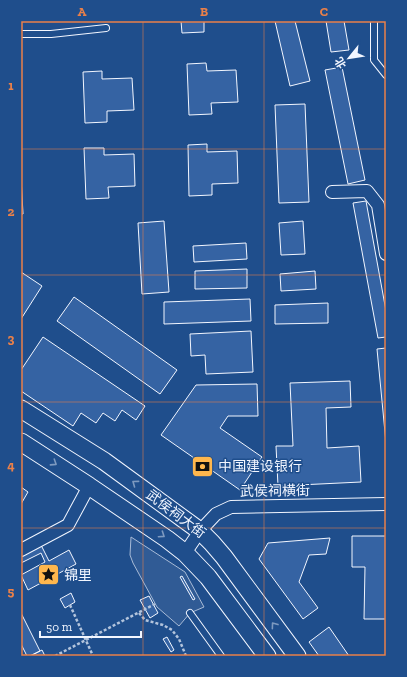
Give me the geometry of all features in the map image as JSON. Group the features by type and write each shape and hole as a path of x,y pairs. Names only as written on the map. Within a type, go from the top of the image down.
{"main road":[{"name":"武侯祠大街","path":"21,409 104,461 200,531 224,557 297,656"},
{"name":"武侯祠大街","path":"21,442 90,486 185,553 208,577 267,656"}],"street":[{"path":"332,192 367,191 378,205 386,254"},
{"path":"21,550 68,525 90,486"},
{"name":"武侯祠横街","path":"185,553 200,531 216,514 231,507 386,504"}],"lane":[{"path":"374,21 374,60 386,76"},
{"path":"21,34 52,34 106,28"},
{"path":"190,613 221,656"}],"path":[{"path":"55,656 155,604"},
{"path":"70,605 93,656"},
{"path":"139,613 145,620 163,625 172,630 179,639 186,656"}],"shaded area":[{"path":"131,537 185,572 204,607 190,613 179,626 157,607 130,555"}],"building":[{"path":"181,21 204,21 204,32 182,33"},
{"path":"275,21 295,21 310,81 290,86"},
{"path":"326,21 344,21 349,50 331,52"},
{"path":"206,63 207,71 236,70 238,102 211,103 212,114 189,115 187,64"},
{"path":"342,67 365,180 348,184 325,70"},
{"path":"102,71 102,79 132,78 134,110 107,111 107,122 85,123 83,72"},
{"path":"305,104 309,202 279,203 275,105"},
{"path":"207,144 207,152 237,151 238,183 212,184 212,195 189,196 188,145"},
{"path":"84,148 104,148 104,155 134,154 135,186 108,187 109,198 86,199"},
{"path":"21,177 23,214 21,214"},
{"path":"366,201 386,311 386,337 378,338 353,203"},
{"path":"164,221 169,292 142,294 138,223"},
{"path":"303,221 305,254 281,255 279,223"},
{"path":"246,243 247,259 194,262 193,246"},
{"path":"247,269 247,288 195,289 195,271"},
{"path":"315,271 316,289 281,291 280,274"},
{"path":"21,272 42,286 21,319"},
{"path":"74,297 177,370 160,394 57,321"},
{"path":"250,299 251,321 164,324 164,302"},
{"path":"328,303 328,323 275,324 275,305"},
{"path":"251,331 253,372 206,374 205,355 191,356 190,334"},
{"path":"43,337 145,406 136,420 122,410 115,421 103,413 96,423 81,413 73,426 21,391 21,370"},
{"path":"386,348 386,443 377,349"},
{"path":"350,381 351,407 326,408 327,448 359,446 361,482 278,486 276,446 293,446 290,383"},
{"path":"257,384 258,416 228,416 220,428 262,457 240,490 161,435 196,385"},
{"path":"21,487 28,492 21,504"},
{"path":"352,536 386,536 386,619 364,619 365,567 352,567"},
{"path":"330,538 326,554 309,555 299,582 318,608 303,619 259,559 268,543"},
{"path":"40,543 49,561 69,550 76,564 28,590 21,575 45,562 41,553 21,563 21,553"},
{"path":"182,576 195,599 193,600 180,577"},
{"path":"71,593 75,602 65,608 60,599"},
{"path":"149,596 158,613 150,618 140,600"},
{"path":"21,613 40,651 30,656 27,656 21,644"},
{"path":"329,627 349,656 319,656 309,642"},
{"path":"167,637 174,650 171,652 163,639"},
{"path":"42,650 45,656 30,656"}],"place":[{"name":"中国建设银行","path":"202,466"},
{"name":"锦里","path":"48,575"}]}
